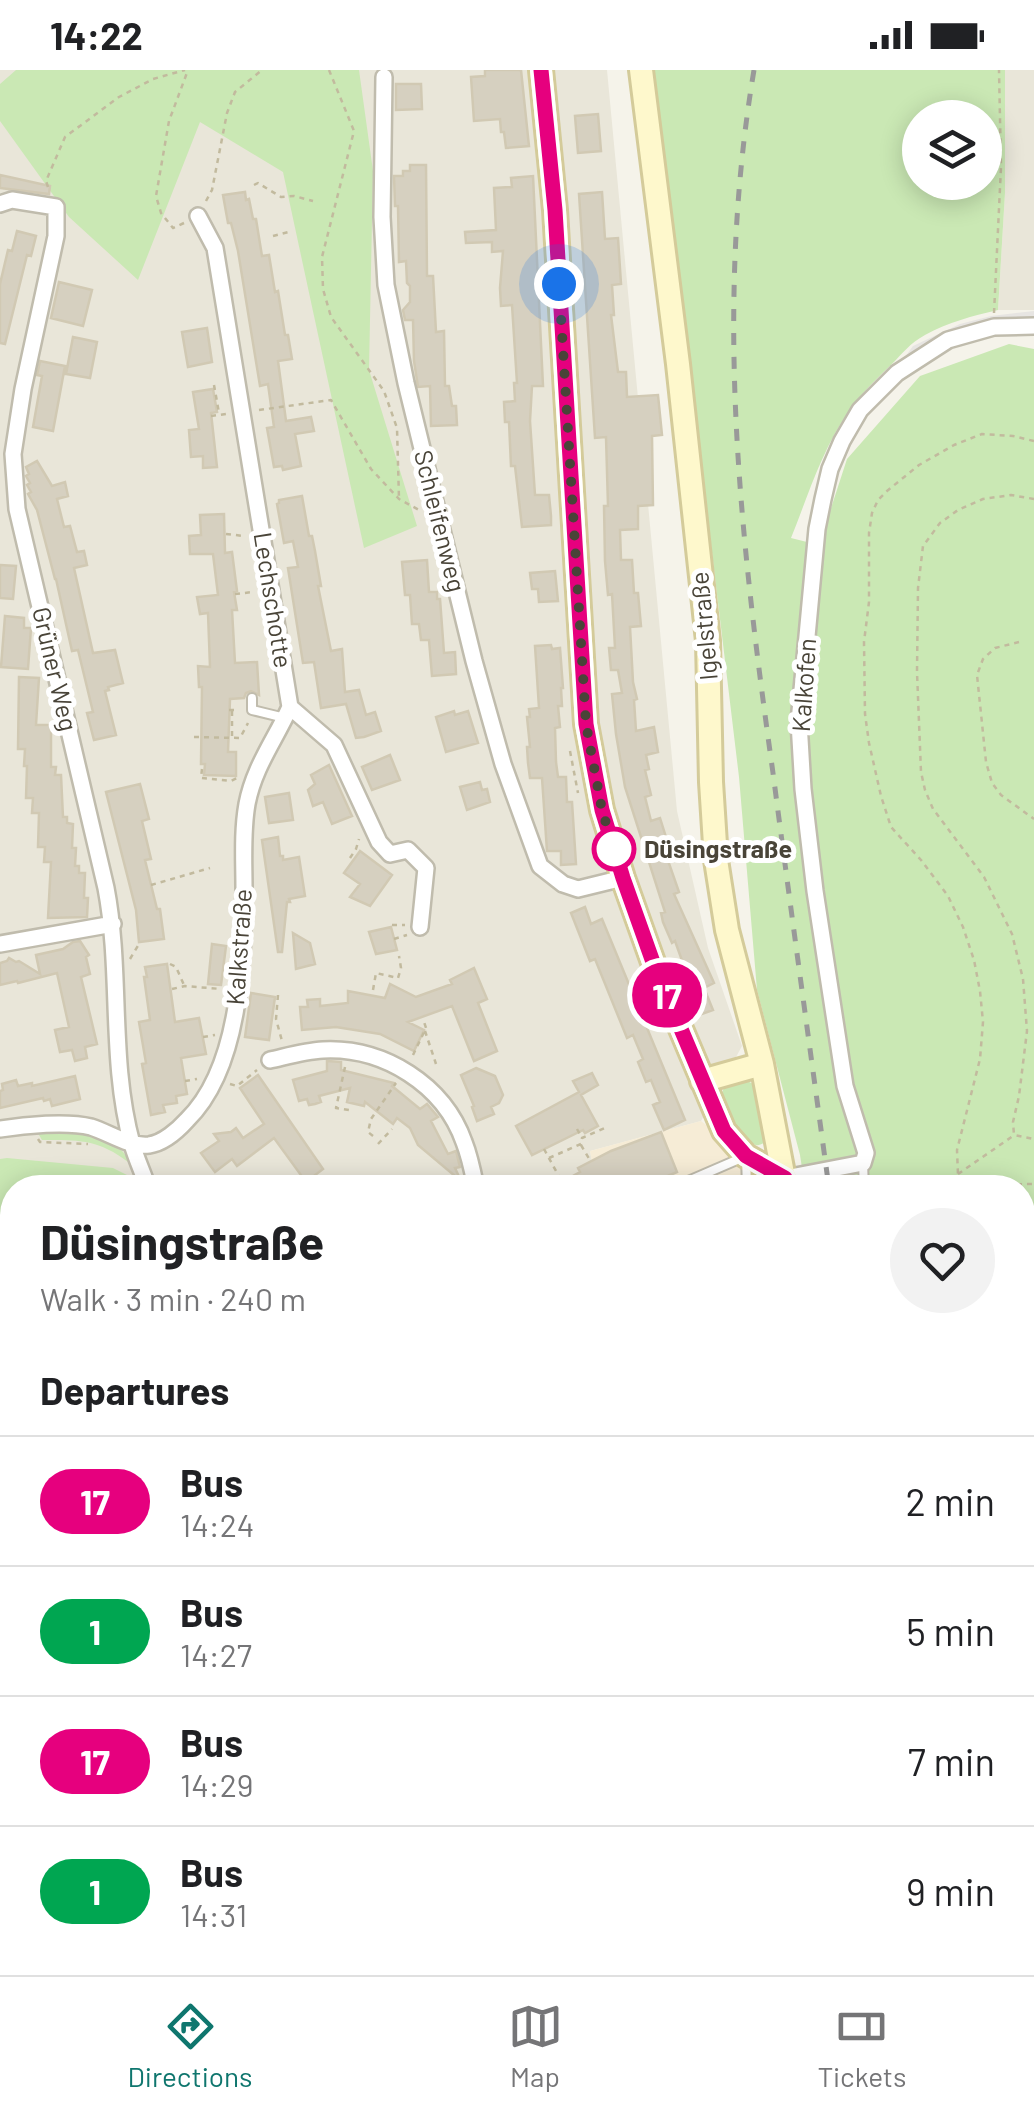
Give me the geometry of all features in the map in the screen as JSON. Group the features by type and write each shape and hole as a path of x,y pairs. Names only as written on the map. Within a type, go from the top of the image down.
{"main road":[{"path":"541,70 555,210 586,724 602,810 654,965 724,1131 746,1156 773,1175"},
{"name":"Igelstraße","path":"641,70 708,640 710,782 716,860 727,930 762,1064 783,1175"},
{"path":"702,1080 762,1064"}],"street":[{"name":"Schleifenweg","path":"384,74 382,218 386,285 439,520 503,764 540,866 563,884 578,889 623,878"},
{"path":"0,204 12,200 56,207"},
{"name":"Grüner Weg","path":"56,207 56,236 20,405 13,454 14,486 113,924 121,1080 132,1144 143,1175"},
{"name":"Lechschotte","path":"198,216 215,248 288,713"},
{"name":"Kalkofen","path":"863,1163 866,1153 845,1086 803,790 799,722 816,529 830,469 842,441 860,410 897,374 948,340 994,327 1034,326"},
{"path":"288,713 334,745 378,842 390,854 408,850 426,868 420,927"},
{"name":"Kalkstraße","path":"132,1144 150,1145 180,1128 216,1080 225,1056 244,926 246,820 262,758 288,713"},
{"path":"0,944 113,924"},
{"path":"277,1058 327,1050 348,1051 406,1070 430,1090 454,1121 473,1175"},
{"path":"0,1129 30,1124 88,1126 132,1144"},
{"path":"816,1175 863,1163"}],"lane":[{"path":"252,698 252,710 288,713"},
{"path":"702,1175 746,1156 747,1175"},
{"path":"863,1163 863,1175"}],"path":[{"path":"56,207 46,181 65,136 119,97 153,79 187,70"},
{"path":"187,70 169,121 156,196 173,228 198,216 212,190 227,113 236,92 262,70"},
{"path":"330,70 354,131 322,257 324,289 332,317 384,392 391,410 397,428 399,500"},
{"path":"994,327 1001,167 999,70"},
{"path":"254,185 258,183 282,197 313,201"},
{"path":"273,236 292,232"},
{"path":"214,384 220,415"},
{"path":"242,412 330,400 371,469 399,500 439,520"},
{"path":"958,1174 956,1150 980,1059 980,991 974,960 948,896 891,827 869,743 864,642 872,513 887,491 954,445 982,434 1034,441"},
{"path":"1014,1135 1027,1031 1023,979 1012,934 984,877 934,809 925,790 916,672 918,588 923,546 940,522 983,498 1012,495 1034,499"},
{"path":"226,534 263,539"},
{"path":"235,594 271,589"},
{"path":"1019,642 995,648 977,675 986,762 992,783 1034,819"},
{"path":"194,736 232,738 240,738 252,710 231,710 232,738"},
{"path":"202,769 202,778 254,779"},
{"path":"151,885 210,868"},
{"path":"373,990 376,973 398,978 399,956"},
{"path":"170,964 176,966 185,986"},
{"path":"172,988 237,991"},
{"path":"216,1080 237,1086 277,1058 278,996"},
{"path":"418,1025 425,1029 436,1064"},
{"path":"348,1051 336,1108 349,1110"},
{"path":"549,1158 606,1126"},
{"path":"378,1144 392,1129"},
{"path":"576,1129 582,1138"},
{"path":"958,1174 1014,1135 1034,1139"},
{"path":"40,1142 90,1144"},
{"path":"580,1144 591,1162"},
{"path":"544,1149 558,1175"}],"shaded area":[{"path":"0,70 607,70 677,811 708,948 742,1046 701,1121 590,1151 595,1175 0,1175"},
{"path":"1005,70 1034,70 1034,310 998,310 1005,193"},
{"path":"1034,311 1034,317 989,322 950,334 902,361 913,346 960,324"},
{"path":"701,1121 771,1175 595,1175 590,1151"}],"green space":[{"path":"16,70 359,70 373,171 369,370 417,526 364,548 283,172 200,122 138,280 69,217 0,121 0,84"},
{"path":"654,70 1005,70 1005,193 998,310 952,323 920,338 868,387 831,441 791,538 819,545 847,459 920,376 1009,344 1034,349 1034,1175 803,1175 757,990 739,777"},
{"path":"746,1080 753,1084 764,1139 758,1145 738,1130 722,1096 727,1085"},
{"path":"62,1129 109,1141 129,1160 87,1142 42,1140 36,1130"},
{"path":"0,1159 113,1168 127,1175 0,1175"}],"building":[{"path":"485,70 521,70 529,146 506,148 500,119 474,121 471,77 485,76"},
{"path":"396,84 421,84 422,109 396,110"},
{"path":"598,114 601,151 578,153 575,116"},
{"path":"410,165 426,165 427,276 433,276 436,332 444,331 445,386 449,386 452,406 456,406 457,425 431,426 430,386 418,387 413,320 405,320 403,310 410,302 410,286 406,261 399,262 394,176 403,176 403,171 410,171"},
{"path":"0,175 50,186 49,194 0,188"},
{"path":"533,176 543,386 532,386 530,421 535,495 549,495 551,525 522,527 515,466 511,466 509,422 505,422 504,402 515,401 517,383 512,305 501,306 503,251 492,252 492,242 466,243 465,232 496,230 494,188 512,187 511,178"},
{"path":"245,192 256,219 262,256 269,255 288,335 292,359 278,361 286,421 311,417 314,431 295,434 301,466 283,470 282,466 274,467 267,428 274,427 268,384 260,386 238,251 223,195"},
{"path":"602,192 605,239 618,238 621,284 612,285 611,315 618,372 626,372 627,397 658,395 662,435 652,436 653,505 638,506 638,529 620,530 621,560 632,560 641,626 630,627 636,731 654,727 658,752 646,755 651,795 645,797 651,821 660,818 670,850 665,852 679,892 674,894 714,983 704,988 713,1010 702,1014 681,967 684,966 675,941 672,943 663,922 661,913 665,912 625,787 616,734 612,694 622,693 618,670 611,670 609,648 615,648 612,594 608,595 605,561 606,437 595,438 579,194"},
{"path":"17,231 36,236 31,256 27,255 5,344 0,343 0,284"},
{"path":"59,282 92,290 83,326 51,318"},
{"path":"207,328 212,362 188,367 182,332"},
{"path":"73,337 97,342 90,378 66,374"},
{"path":"40,361 65,366 53,431 33,427 42,376 37,375"},
{"path":"213,389 217,412 211,413 217,467 203,468 203,456 191,457 189,430 199,429 193,392"},
{"path":"37,461 52,486 65,482 68,496 57,499 64,527 70,526 77,552 84,551 87,565 74,568 93,653 115,650 123,683 105,691 116,735 94,740 87,713 93,712 78,650 72,651 37,510 28,494 31,492 26,467"},
{"path":"302,496 331,651 342,649 345,692 359,690 366,715 375,712 381,731 364,737 356,738 346,704 321,708 314,662 303,663 288,568 298,567 293,541 284,543 277,504 279,500"},
{"path":"224,514 225,553 232,552 237,591 237,610 232,610 235,663 257,662 259,695 251,691 244,698 230,699 228,752 236,752 236,776 204,775 205,764 201,764 202,687 198,666 210,667 208,613 200,614 197,597 218,595 213,554 190,554 189,536 201,535 200,515"},
{"path":"427,560 429,592 437,592 440,599 444,653 455,652 456,674 432,676 429,640 421,640 419,624 412,624 402,562"},
{"path":"0,565 16,566 13,599 0,598"},
{"path":"555,571 558,601 539,602 530,573"},
{"path":"5,616 24,618 24,628 31,628 28,669 1,667"},
{"path":"551,645 552,649 560,648 563,688 562,706 558,706 560,727 555,728 556,762 558,777 566,777 567,802 572,802 576,864 561,865 561,851 547,851 542,778 530,778 528,763 527,717 529,709 539,708 535,646"},
{"path":"19,677 39,678 36,725 51,725 51,767 56,767 55,775 61,775 63,817 73,824 75,866 79,866 79,873 85,873 87,917 48,918 51,862 44,862 45,847 38,847 39,813 32,813 33,798 26,798 25,749 18,749"},
{"path":"454,711 455,715 468,711 478,743 446,752 436,717"},
{"path":"390,755 400,780 372,790 362,767"},
{"path":"329,765 352,816 332,824 323,802 313,806 308,790 315,784 311,775"},
{"path":"480,782 482,790 487,789 490,802 467,810 460,787"},
{"path":"140,784 149,819 142,821 151,859 145,860 160,909 164,939 139,942 136,910 106,792"},
{"path":"289,793 293,820 269,823 265,797"},
{"path":"278,837 283,860 299,857 305,896 287,902 282,952 278,952 262,840"},
{"path":"360,851 392,875 370,906 350,897 360,884 344,873"},
{"path":"585,907 591,924 602,919 685,1120 664,1130 653,1105 660,1102 651,1080 646,1082 638,1062 643,1059 633,1035 627,1038 595,959 590,961 571,913"},
{"path":"391,927 397,950 376,954 369,932"},
{"path":"293,933 310,943 315,964 296,969"},
{"path":"80,941 89,955 86,957 90,974 81,977 97,1044 85,1047 87,1058 75,1061 72,1050 60,1052 55,1030 69,1027 57,973 0,985 0,963 9,958 40,974 36,955"},
{"path":"212,944 226,946 221,985 208,984"},
{"path":"167,964 175,1022 199,1018 206,1054 181,1058 187,1094 176,1096 177,1103 163,1105 165,1112 151,1115 139,1022 150,1020 145,967"},
{"path":"474,968 487,999 478,1003 497,1051 474,1061 452,1006 408,1022 424,1030 414,1051 380,1034 336,1027 302,1030 300,1007 308,1007 307,1000 320,999 320,1006 348,1003 348,991 385,998 390,984 416,997 452,984 450,980"},
{"path":"251,993 275,997 269,1040 245,1037"},
{"path":"327,1061 341,1062 341,1070 394,1083 392,1086 420,1109 427,1104 438,1117 431,1121 448,1154 456,1151 458,1175 418,1145 410,1128 397,1118 393,1124 365,1102 364,1106 347,1102 350,1088 319,1096 321,1102 315,1104 309,1105 307,1099 299,1101 293,1080 327,1071"},
{"path":"476,1068 495,1076 503,1095 491,1107 494,1114 477,1121 461,1075"},
{"path":"592,1073 598,1085 581,1095 598,1126 532,1155 516,1126 579,1092 573,1081"},
{"path":"258,1075 323,1169 315,1175 301,1175 274,1138 237,1166 232,1159 215,1172 201,1153 219,1141 214,1134 236,1128 243,1138 264,1124 240,1088"},
{"path":"75,1076 80,1099 52,1106 50,1099 43,1098 0,1108 2,1084 16,1080 18,1086 32,1086"},
{"path":"661,1132 677,1172 575,1175 580,1172 578,1168"}],"railway":[{"path":"754,70 735,247 736,422 750,597 827,1175"}],"bus line":[{"name":"17","path":"541,70 555,210 586,724 602,810 654,965 724,1131 746,1156 780,1175"}],"place":[{"name":"Düsingstraße","path":"614,849"}],"route":[{"path":"559,284 586,724 602,810 614,849"}]}
